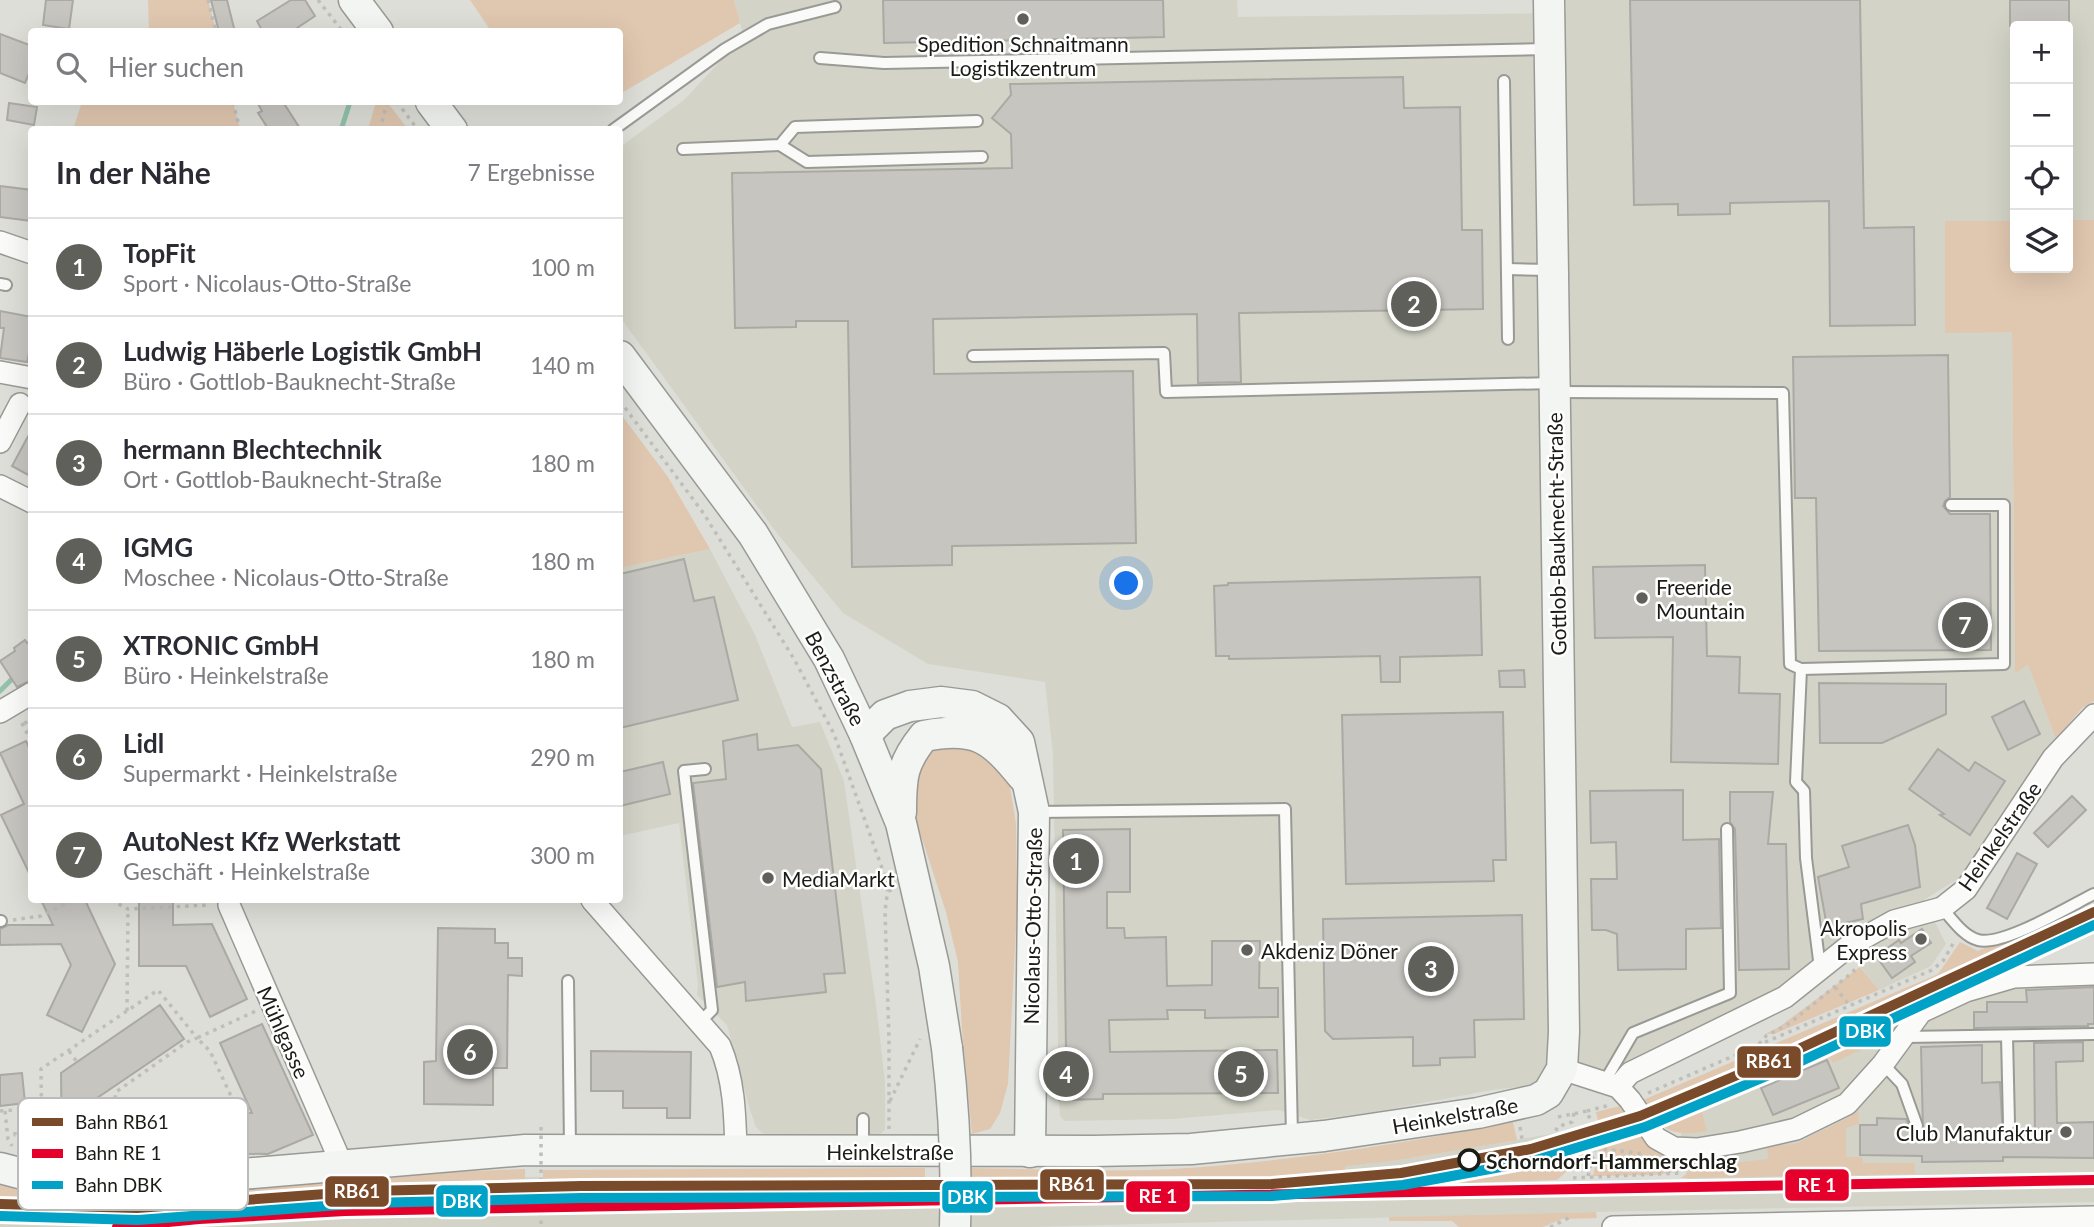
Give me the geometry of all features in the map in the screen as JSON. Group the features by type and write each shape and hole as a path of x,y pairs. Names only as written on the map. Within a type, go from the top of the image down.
{"street":[{"path":"354,0 375,28"},
{"name":"Gottlob-Bauknecht-Straße","path":"1549,0 1562,1069"},
{"path":"433,105 449,126"},
{"path":"0,242 28,252"},
{"name":"Benzstraße","path":"623,360 718,490 754,534 829,659 865,735 901,822 899,892"},
{"path":"0,372 28,377"},
{"path":"0,442 20,404"},
{"path":"0,486 28,500"},
{"name":"Benzstraße","path":"718,490 734,526 819,669 855,748 886,828 899,892 934,966 953,1104 955,1227"},
{"path":"9,714 28,697"},
{"name":"Nicolaus-Otto-Straße","path":"865,735 885,715 910,706 941,702 972,706 998,719 1019,742 1031,798 1030,1152"},
{"name":"Heinkelstraße","path":"1617,1089 1630,1073 1785,997 1849,946 1894,921 1942,908 1966,889 2053,758 2094,715"},
{"path":"865,735 891,743 948,731 970,732 1002,751 1031,798"},
{"path":"901,822 901,784 908,756 924,736"},
{"name":"Mühlgasse","path":"228,903 342,1165"},
{"path":"595,903 720,1046 729,1068 736,1150"},
{"path":"1562,1069 1617,1089 1656,1138 1674,1148 1698,1149 1796,1129 1846,1104 1883,1064 1921,1012 1966,990 2014,977 2094,974"},
{"name":"Heinkelstraße","path":"248,1173 525,1150 1030,1152 1191,1149 1371,1130 1517,1105 1548,1093 1562,1069"},
{"path":"1613,1227 2094,1217"}],"lane":[{"path":"619,126 725,50 768,24 835,7"},
{"path":"820,58 884,63 1550,48"},
{"path":"1504,81 1508,340"},
{"path":"779,145 795,127 977,121"},
{"path":"683,149 779,145 807,162 982,157"},
{"path":"1507,269 1552,271"},
{"path":"973,356 1164,353 1166,392 1553,388 1783,393 1790,664 1801,669 2004,664 2004,505 1951,505"},
{"path":"1801,669 1796,782 1804,791 1806,858 1820,968"},
{"path":"700,1022 712,1010 684,771 705,769"},
{"path":"1031,798 1285,809 1292,1139"},
{"path":"1617,1089 1633,1033 1730,993 1727,829"},
{"path":"1942,908 1961,929 1979,940 2004,939 2094,894"},
{"path":"569,981 570,1150"},
{"path":"1902,1037 2094,1034"},
{"path":"2007,1036 2009,1124"},
{"path":"1883,1064 1902,1084 1917,1126"},
{"path":"863,1119 863,1150"}],"path":[{"path":"208,0 215,28"},
{"path":"318,0 340,28"},
{"path":"234,105 239,126"},
{"path":"381,126 386,105"},
{"path":"399,105 415,126"},
{"path":"623,405 704,514 794,659 834,734 899,892 885,911 889,1103 921,1042 919,1030"},
{"path":"9,714 28,738"},
{"path":"1,921 41,916 67,903"},
{"path":"117,903 128,909 214,903"},
{"path":"127,1011 128,909"},
{"path":"1617,1089 1850,1006 1932,970 1943,961 1961,929"},
{"path":"1835,987 1850,1006"},
{"path":"41,1098 41,1069 158,990 210,1051 230,1098"},
{"path":"115,1098 116,1092 187,1042 271,1004"},
{"path":"69,1051 76,1062"},
{"path":"1517,1105 1522,1139"},
{"path":"3,1111 8,1156"},
{"path":"1547,1119 1587,1111 1594,1131 1595,1148 1588,1176"},
{"path":"1556,1131 1557,1127 1572,1122 1574,1114"},
{"path":"541,1127 541,1227"},
{"path":"8,1156 14,1132 18,1135"},
{"path":"1595,1148 1647,1154"},
{"path":"1573,1178 1679,1173"},
{"path":"1550,1227 1573,1216"}],"shaded area":[{"path":"148,0 208,0 215,28 149,28"},
{"path":"470,0 734,0 740,23 623,92 623,28 489,28"},
{"path":"734,0 1237,0 1238,17 1566,13 1566,0 2094,0 2094,220 2073,220 2073,21 2010,21 2010,221 1945,222 1945,332 2012,332 2015,672 2028,665 2056,739 1959,878 1924,900 1946,944 1931,966 1879,990 1852,956 1652,1071 1492,1090 1374,1112 1310,1120 1279,1110 1172,1119 1065,1121 1060,1116 1059,1100 1053,755 1045,682 928,664 843,613 776,532 623,321 623,145 684,100 725,56 746,45"},
{"path":"81,105 234,105 239,126 74,126"},
{"path":"375,105 389,105 406,126 369,126"},
{"path":"2073,220 2094,220 2094,701 2082,708 2056,739 2028,665 2015,673 2012,332 1945,333 1945,221 2010,221 2010,273 2073,273"},
{"path":"623,417 668,477 710,549 623,567"},
{"path":"710,549 755,635 792,727 820,722 844,781 877,1012 885,1082 885,1130 878,1136 775,1138 762,1133 756,1127 727,1025 697,995 679,823 623,835 623,567"},
{"path":"963,744 985,753 1010,787 1016,824 1017,908 1008,1084 1000,1113 990,1129 972,1134 958,962 946,912 913,811 916,764 927,752 942,745"},
{"path":"2045,921 2050,925 1725,1077 1648,1107 1643,1100 1938,974 1960,942 1978,951"},
{"path":"2023,951 2019,964 1986,973 1919,1005 1898,1018 1883,1035 1864,1044 1861,1050 1833,1063 1830,1057 1701,1109 1707,1131 1671,1131 1653,1118 1743,1079"},
{"path":"1860,967 1879,990 1774,1034 1765,1034 1779,1027"},
{"path":"2094,979 2094,1202 1030,1227 0,1227 0,1199 18,1200 18,1210 248,1210 248,1192 358,1182 451,1178 788,1174 1160,1177 1399,1160 1568,1131 1648,1107 1725,1077 1729,1088 1956,985","holes":["1678,1110 1687,1180 1367,1189 1505,1163 1634,1128"]},
{"path":"1620,1106 1627,1109 1630,1116 1599,1126 1596,1112"},
{"path":"1858,1111 1859,1124 1846,1128 1846,1157 1862,1157 1863,1163 1914,1163 1915,1174 1681,1178 1694,1168 1768,1159 1767,1146 1795,1144"},
{"path":"1513,1122 1517,1140 1399,1160 1345,1166 1345,1173 1233,1178 966,1177 966,1168 1133,1170 1229,1165 1352,1150"},
{"path":"1633,1122 1651,1146 1679,1160 1678,1172 1593,1176 1600,1147 1599,1132"},
{"path":"1590,1136 1592,1146 1586,1169 1567,1171 1557,1180 1391,1186 1505,1163"},
{"path":"925,1168 925,1180 543,1179 543,1170"},
{"path":"525,1169 525,1179 375,1184 248,1194 248,1185 350,1176"},
{"path":"0,1183 18,1190 18,1200 0,1199"},
{"path":"1596,1212 1597,1218 1562,1219 1543,1227 1459,1227 1452,1221 1389,1221 1389,1217"}],"building":[{"path":"46,0 73,0 69,28 43,25"},
{"path":"211,0 227,0 234,28 218,28"},
{"path":"291,0 305,0 315,16 297,28 261,28 257,21"},
{"name":"Spedition Schnaitmann Logistikzentrum","path":"883,0 1163,0 1164,37 884,43"},
{"path":"1630,0 1860,0 1864,228 1914,227 1915,325 1830,326 1829,201 1730,203 1730,214 1678,215 1678,204 1634,205"},
{"path":"2010,0 2069,0 2069,21 2010,21"},
{"path":"0,34 28,44 28,76 25,83 0,73"},
{"path":"1403,77 1404,108 1460,107 1462,230 1482,230 1483,309 1239,313 1241,382 1198,383 1197,314 933,319 934,374 1133,371 1136,543 952,546 952,565 852,567 848,321 796,321 796,327 735,328 732,173 1012,168 1011,134 992,118 1011,95 1010,84"},
{"path":"9,103 37,107 34,125 7,120"},
{"path":"259,105 285,105 298,126 266,126 258,113 262,111"},
{"path":"0,186 28,190 28,220 0,217"},
{"path":"0,311 28,316 27,362 0,358 4,328 0,328"},
{"path":"1948,355 1950,497 1943,506 1950,514 1990,514 1991,650 1819,651 1816,498 1795,498 1793,357"},
{"path":"28,436 28,475 12,466"},
{"path":"684,559 694,601 714,597 738,700 623,727 623,573"},
{"path":"1705,565 1707,656 1740,657 1739,693 1780,694 1778,764 1671,762 1673,637 1595,638 1593,567"},
{"path":"1480,577 1482,655 1400,657 1400,682 1381,682 1380,656 1229,659 1229,656 1216,656 1214,586 1228,583"},
{"path":"25,640 28,642 28,682 17,687 0,661 15,651 14,648"},
{"path":"1524,670 1525,687 1500,687 1499,671"},
{"path":"1819,683 1946,684 1946,714 1882,743 1820,743"},
{"path":"2024,701 2040,734 2008,750 1992,717"},
{"path":"1503,712 1506,860 1493,860 1494,881 1346,884 1342,715"},
{"name":"MediaMarkt","path":"757,734 758,750 798,745 821,769 845,973 824,974 826,992 746,1001 745,982 717,987 693,783 726,779 723,741"},
{"path":"26,741 28,745 28,871 1,815 24,804 0,753"},
{"path":"1938,749 1969,771 1975,762 2005,781 1970,835 1909,789"},
{"path":"663,762 670,794 623,805 623,771"},
{"path":"1683,790 1683,840 1719,839 1721,928 1686,929 1686,969 1618,970 1617,934 1606,930 1592,930 1591,879 1617,879 1616,842 1591,843 1590,791"},
{"path":"1730,792 1773,792 1768,844 1786,844 1789,969 1739,970 1735,829 1730,822"},
{"path":"2072,796 2086,810 2048,847 2034,833"},
{"path":"1908,825 1915,845 1920,887 1861,904 1863,919 1827,927 1818,877 1849,867 1842,846"},
{"path":"1130,829 1130,892 1107,892 1107,928 1124,928 1125,938 1166,937 1167,986 1212,985 1212,941 1260,941 1259,988 1278,988 1278,1017 1205,1018 1205,1010 1167,1010 1168,1019 1109,1020 1110,1052 1277,1050 1278,1093 1103,1094 1103,1099 1059,1100 1058,1051 1066,1051 1063,830"},
{"path":"2017,853 2037,864 2007,919 1987,908"},
{"path":"42,903 86,903 115,964 82,1032 47,1015 71,965 61,944 0,945 0,929 8,925 53,925"},
{"path":"139,903 173,903 173,925 212,924 247,999 210,1017 186,966 139,966"},
{"path":"1522,915 1524,1019 1474,1020 1475,1057 1440,1058 1440,1065 1413,1066 1413,1037 1333,1039 1325,1031 1323,919"},
{"path":"438,928 495,929 495,943 508,943 508,958 522,958 522,976 508,975 507,1068 493,1068 493,1105 424,1104 424,1062 436,1061"},
{"path":"1922,929 1931,943 1911,956 1915,962 1892,978 1876,956 1899,940 1901,943"},
{"path":"2094,987 2094,1024 1974,1028 1974,1012 1987,1012 1987,1002 2027,1002 2026,990"},
{"path":"160,1005 184,1039 97,1098 61,1098 61,1073"},
{"path":"262,1024 313,1135 268,1154 248,1154 248,1113 252,1113 248,1098 245,1098 220,1043"},
{"path":"2083,1042 2083,1061 2056,1062 2057,1123 2094,1122 2094,1158 2003,1157 2003,1161 1922,1162 1922,1156 1860,1155 1860,1125 1877,1125 1877,1118 1906,1119 1912,1132 1919,1134 1923,1131 1921,1047 1982,1045 1982,1083 2000,1082 2003,1138 2035,1137 2034,1043"},
{"path":"591,1051 691,1052 690,1118 667,1118 667,1108 623,1108 623,1091 591,1091"},
{"path":"1827,1060 1839,1088 1773,1115 1761,1088"},
{"path":"22,1073 24,1098 18,1098 18,1104 0,1106 0,1075"}],"waterway":[{"path":"342,126 349,105"},
{"path":"0,691 12,679"}],"rail line":[{"name":"RB61","path":"248,1200 366,1191 581,1186 1272,1184 1401,1173 1531,1149 1640,1116 1790,1053 2094,912"},
{"name":"DBK","path":"0,1216 138,1220 367,1203 581,1198 1272,1196 1403,1185 1533,1161 1645,1127 1795,1064 2094,925"},
{"name":"RB61","path":"0,1204 18,1205"}],"transit line":[{"path":"117,1227 199,1219 345,1211 2094,1180"}],"place":[{"name":"Spedition Schnaitmann Logistikzentrum","path":"1023,19"},
{"name":"Ludwig Häberle Logistik GmbH","path":"1414,304"},
{"name":"Freeride Mountain","path":"1642,598"},
{"name":"AutoNest Kfz Werkstatt","path":"1965,625"},
{"name":"TopFit","path":"1076,861"},
{"name":"MediaMarkt","path":"768,878"},
{"name":"Akropolis Express","path":"1921,939"},
{"name":"Akdeniz Döner","path":"1247,950"},
{"name":"hermann Blechtechnik","path":"1431,969"},
{"name":"Lidl","path":"470,1052"},
{"name":"IGMG","path":"1066,1074"},
{"name":"XTRONIC GmbH","path":"1241,1074"},
{"name":"Club Manufaktur","path":"2066,1132"},
{"name":"Schorndorf-Hammerschlag","path":"1469,1160"}]}
